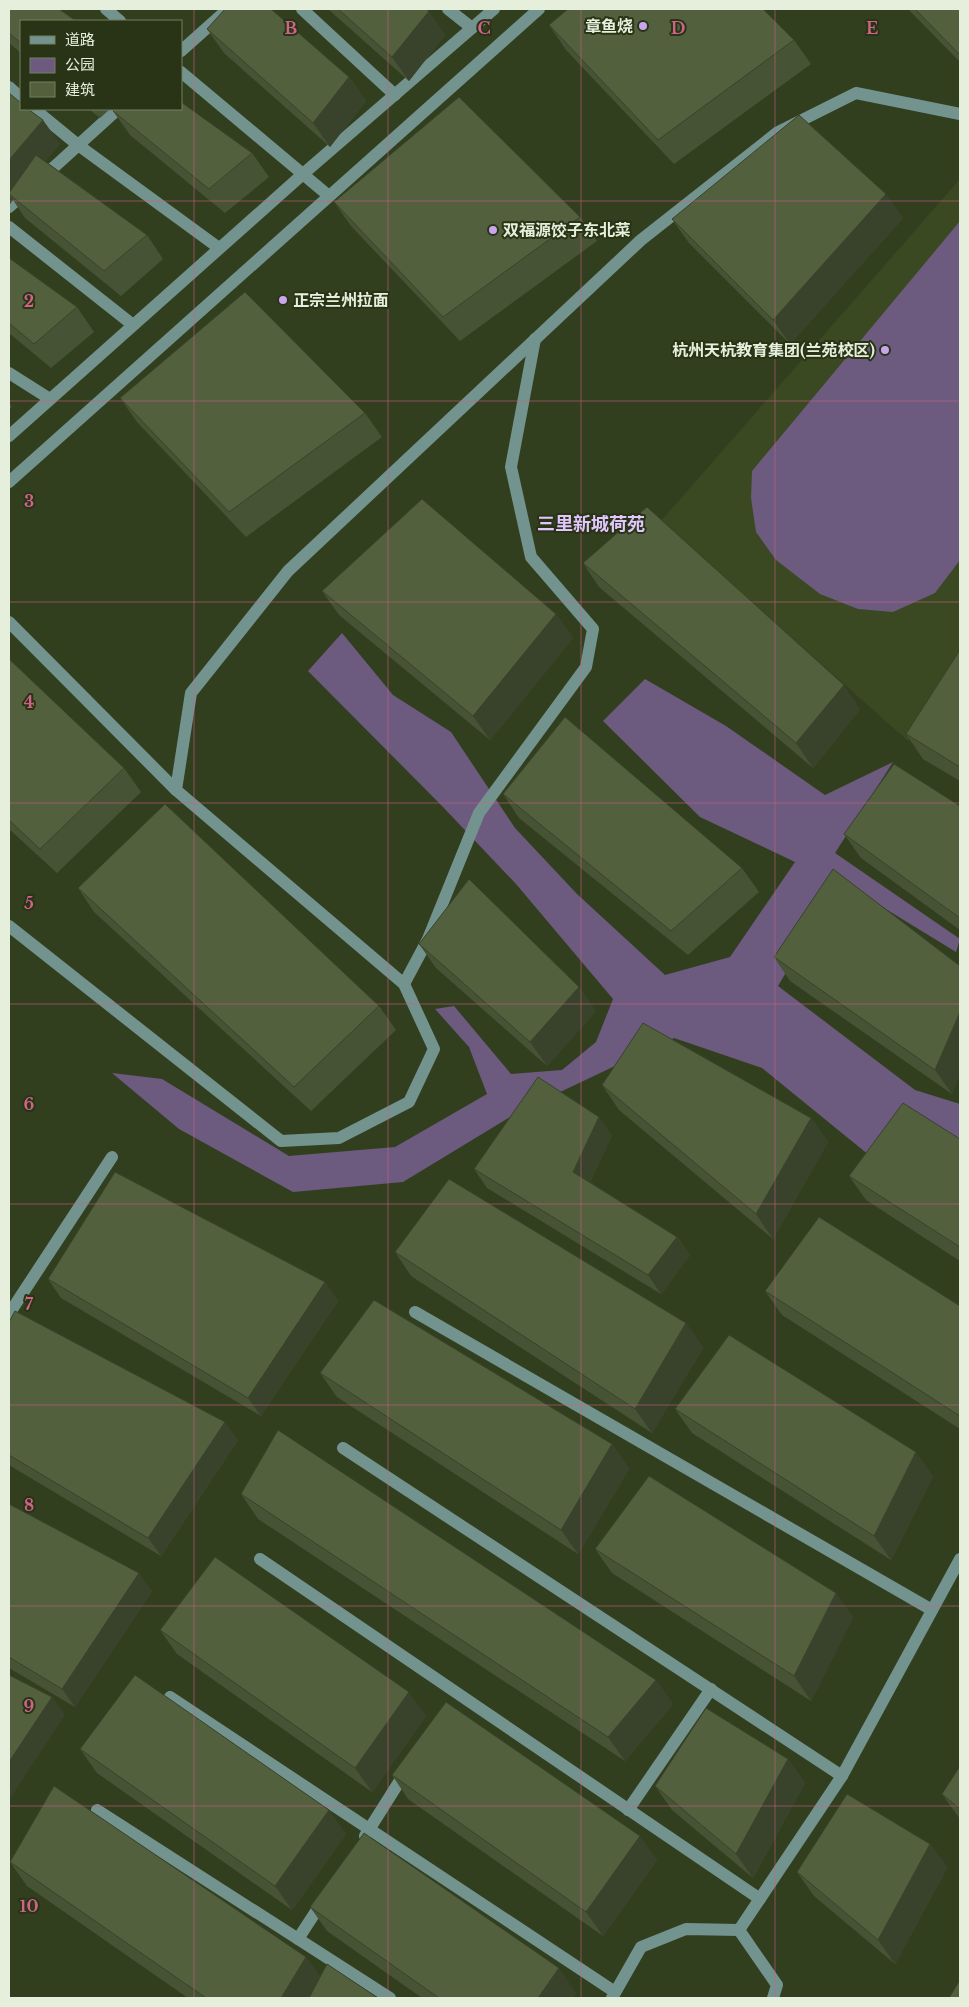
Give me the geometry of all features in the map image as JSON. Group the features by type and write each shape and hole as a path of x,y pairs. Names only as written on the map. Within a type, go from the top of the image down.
{"street":[{"path":"106,9 119,20"},
{"path":"182,50 228,9"},
{"path":"302,9 395,95"},
{"path":"448,9 472,28"},
{"path":"9,436 303,174 494,9"},
{"path":"9,482 539,9"},
{"path":"182,73 329,196"},
{"path":"9,87 20,97"},
{"path":"176,790 191,694 288,571 641,240 778,132 856,93 960,114"},
{"path":"35,110 78,145 219,248"},
{"path":"9,207 117,110"},
{"path":"9,227 134,325"},
{"path":"404,984 428,939 479,813 586,668 593,629 531,557 511,467 535,339"},
{"path":"9,374 50,399"},
{"path":"9,622 176,790 404,984 434,1049 409,1102 339,1138 281,1141 9,926"},
{"path":"9,1314 112,1157"},
{"path":"415,1312 932,1610"},
{"path":"343,1448 842,1776"},
{"path":"260,1559 453,1697 628,1810 760,1900"},
{"path":"739,1930 842,1776 960,1559"},
{"path":"628,1810 711,1690"},
{"path":"170,1696 614,1995 641,1947 686,1929 739,1930"},
{"path":"359,1845 415,1757"},
{"path":"97,1810 390,1998"},
{"path":"298,1939 329,1892"},
{"path":"739,1930 777,1985 773,1998"}],"shaded area":[{"name":"杭州天杭教育集团(兰苑校区)","path":"960,179 960,673 908,741 661,521"}],"green space":[{"path":"960,221 960,560 935,593 893,612 858,609 820,594 776,560 756,532 751,498 752,471"},
{"path":"342,633 393,695 451,732 515,828 577,894 665,975 730,957 795,862 700,817 603,721 645,679 726,726 825,795 893,762 835,853 960,939 956,952 840,881 778,986 915,1090 960,1104 960,1146 875,1160 762,1068 674,1038 520,1111 403,1182 293,1192 179,1129 112,1073 162,1079 289,1156 395,1147 487,1094 469,1047 435,1009 454,1006 511,1074 562,1070 596,1042 613,999 516,884 443,807 308,671"}],"building":[{"path":"9,9 59,9 75,20 20,20 20,42 9,33"},
{"path":"225,9 271,9 349,77 313,123 207,29"},
{"path":"338,9 426,9 429,11 392,57"},
{"path":"568,9 763,9 794,40 658,140 549,25"},
{"path":"915,9 960,9 960,55"},
{"path":"9,93 20,102 20,110 29,110 43,120 9,160"},
{"path":"459,97 580,217 443,317 334,202"},
{"path":"182,103 252,153 209,189 113,111 182,110"},
{"path":"799,115 886,194 773,320 672,219"},
{"path":"36,155 147,235 104,271 9,194"},
{"path":"9,258 77,307 34,344 9,323"},
{"path":"245,292 365,413 229,512 120,398"},
{"path":"422,499 556,614 473,716 322,591"},
{"path":"647,507 844,685 796,743 583,563"},
{"path":"960,650 960,767 906,734"},
{"path":"9,659 124,768 40,849 9,820"},
{"path":"565,717 742,868 671,931 503,794"},
{"path":"894,764 960,806 960,918 844,834"},
{"path":"165,804 379,1006 294,1087 78,888"},
{"path":"833,869 960,966 960,1012 935,1070 774,957"},
{"path":"469,879 579,987 530,1042 419,944"},
{"path":"643,1023 811,1118 756,1214 602,1085"},
{"path":"538,1077 599,1117 573,1172 677,1237 648,1275 474,1169"},
{"path":"903,1103 960,1139 960,1247 849,1176"},
{"path":"115,1172 325,1282 248,1398 48,1279"},
{"path":"449,1179 686,1323 635,1409 395,1252"},
{"path":"819,1217 960,1306 960,1416 765,1291"},
{"path":"374,1300 612,1444 561,1530 320,1373"},
{"path":"15,1311 225,1422 148,1538 9,1455 9,1322"},
{"path":"729,1335 916,1452 874,1536 675,1409"},
{"path":"278,1430 656,1680 608,1737 241,1494"},
{"path":"649,1476 836,1593 794,1676 595,1549"},
{"path":"9,1504 139,1573 62,1689 9,1657"},
{"path":"215,1557 409,1692 355,1768 160,1630"},
{"path":"9,1675 52,1697 9,1762"},
{"path":"135,1675 329,1810 275,1886 80,1749"},
{"path":"446,1702 640,1836 586,1912 392,1775"},
{"path":"706,1708 788,1759 736,1854 655,1786"},
{"path":"960,1766 960,1809 942,1794"},
{"path":"54,1786 306,1957 281,1998 206,1998 10,1862"},
{"path":"847,1794 930,1844 878,1940 797,1872"},
{"path":"364,1833 559,1968 538,1998 439,1998 310,1907"},
{"path":"327,1964 378,1998 309,1998"},
{"path":"960,1980 960,1998 949,1998"}],"place":[{"name":"章鱼烧","path":"643,26"},
{"name":"双福源饺子东北菜","path":"493,230"},
{"name":"正宗兰州拉面","path":"283,300"},
{"name":"杭州天杭教育集团(兰苑校区)","path":"885,350"}],"district":[{"name":"三里新城荷苑","path":"591,524"}]}
